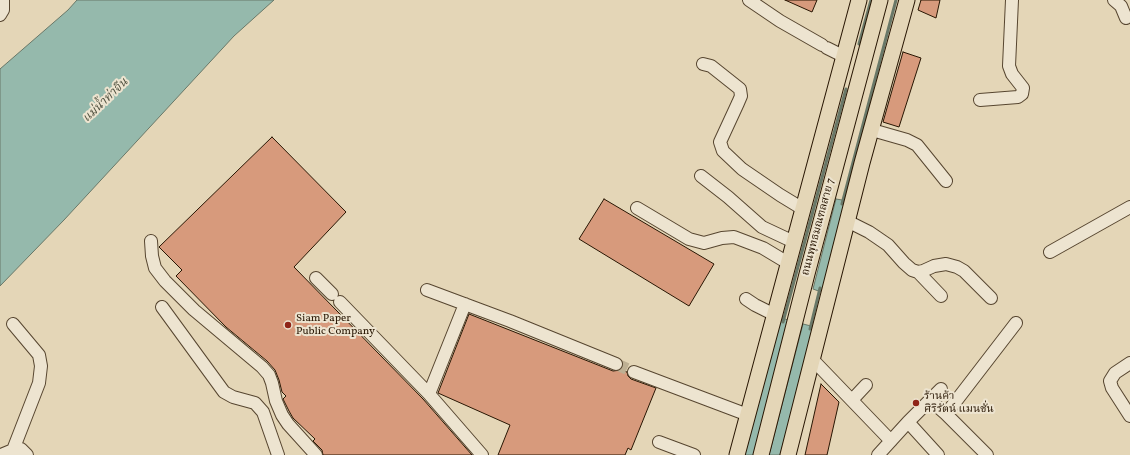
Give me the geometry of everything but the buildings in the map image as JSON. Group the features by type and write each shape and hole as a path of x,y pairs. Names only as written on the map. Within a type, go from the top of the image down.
{"main road":[{"path":"737,455 859,0"},
{"name":"ถนนพุทธมณฑลสาย 7","path":"761,455 800,299 880,0"},
{"path":"788,455 847,221 908,0"},
{"path":"842,61 860,71"},
{"path":"780,294 826,305"}],"street":[{"path":"0,15 3,10 3,0"},
{"path":"749,0 780,21 825,46 842,61"},
{"path":"980,100 1018,97 1022,94 1023,88 1012,74 1009,66 1012,0"},
{"path":"1114,0 1120,6 1126,18"},
{"path":"703,64 711,66 740,90 738,103 720,142 723,151 742,169 803,209"},
{"path":"872,130 906,140 917,145 946,181"},
{"path":"701,176 728,196 762,227 794,242"},
{"path":"1050,252 1130,206"},
{"path":"637,208 689,239 704,243 722,238 734,237 762,248 788,263"},
{"path":"847,221 869,232 888,245 912,270 918,272 924,271 934,266 946,264 957,267 991,298"},
{"path":"151,242 155,268 165,281 194,310 262,367 269,375 276,401 282,415 288,424 316,455"},
{"path":"918,272 940,296"},
{"path":"316,278 429,394 482,455"},
{"path":"427,290 616,364"},
{"path":"746,299 758,307 775,315"},
{"path":"429,394 465,304"},
{"path":"162,307 224,392 233,397 255,403 263,412 278,455"},
{"path":"946,414 1016,323"},
{"path":"13,324 39,355 41,366 39,383 13,450"},
{"path":"813,360 891,440"},
{"path":"1130,363 1115,373 1110,380 1112,388 1130,416"},
{"path":"634,372 748,415"},
{"path":"852,400 866,385"},
{"path":"880,454 891,440 941,389"},
{"path":"930,400 987,455"},
{"path":"908,422 938,455"},
{"path":"659,442 694,455"},
{"path":"2,455 13,450 21,449 27,455"}],"water":[{"name":"แม่น้ำท่าจีน","path":"77,0 274,0 234,36 64,220 0,286 0,69 68,10"},
{"path":"836,199 848,201 824,293 813,289"},
{"path":"783,318 790,321 755,455 743,455 778,319"},
{"path":"803,324 815,327 780,455 769,455"}],"waterway":[{"path":"859,44 871,0"},
{"path":"842,204 896,0"},
{"path":"783,322 846,89"},
{"path":"810,329 820,288"}],"tunnel":[{"path":"616,364 634,372"}],"place":[{"name":"Siam Paper Public Company","path":"288,325"},
{"name":"ร้านค้า ศิริรัตน์ แมนชั่น","path":"916,403"}]}
